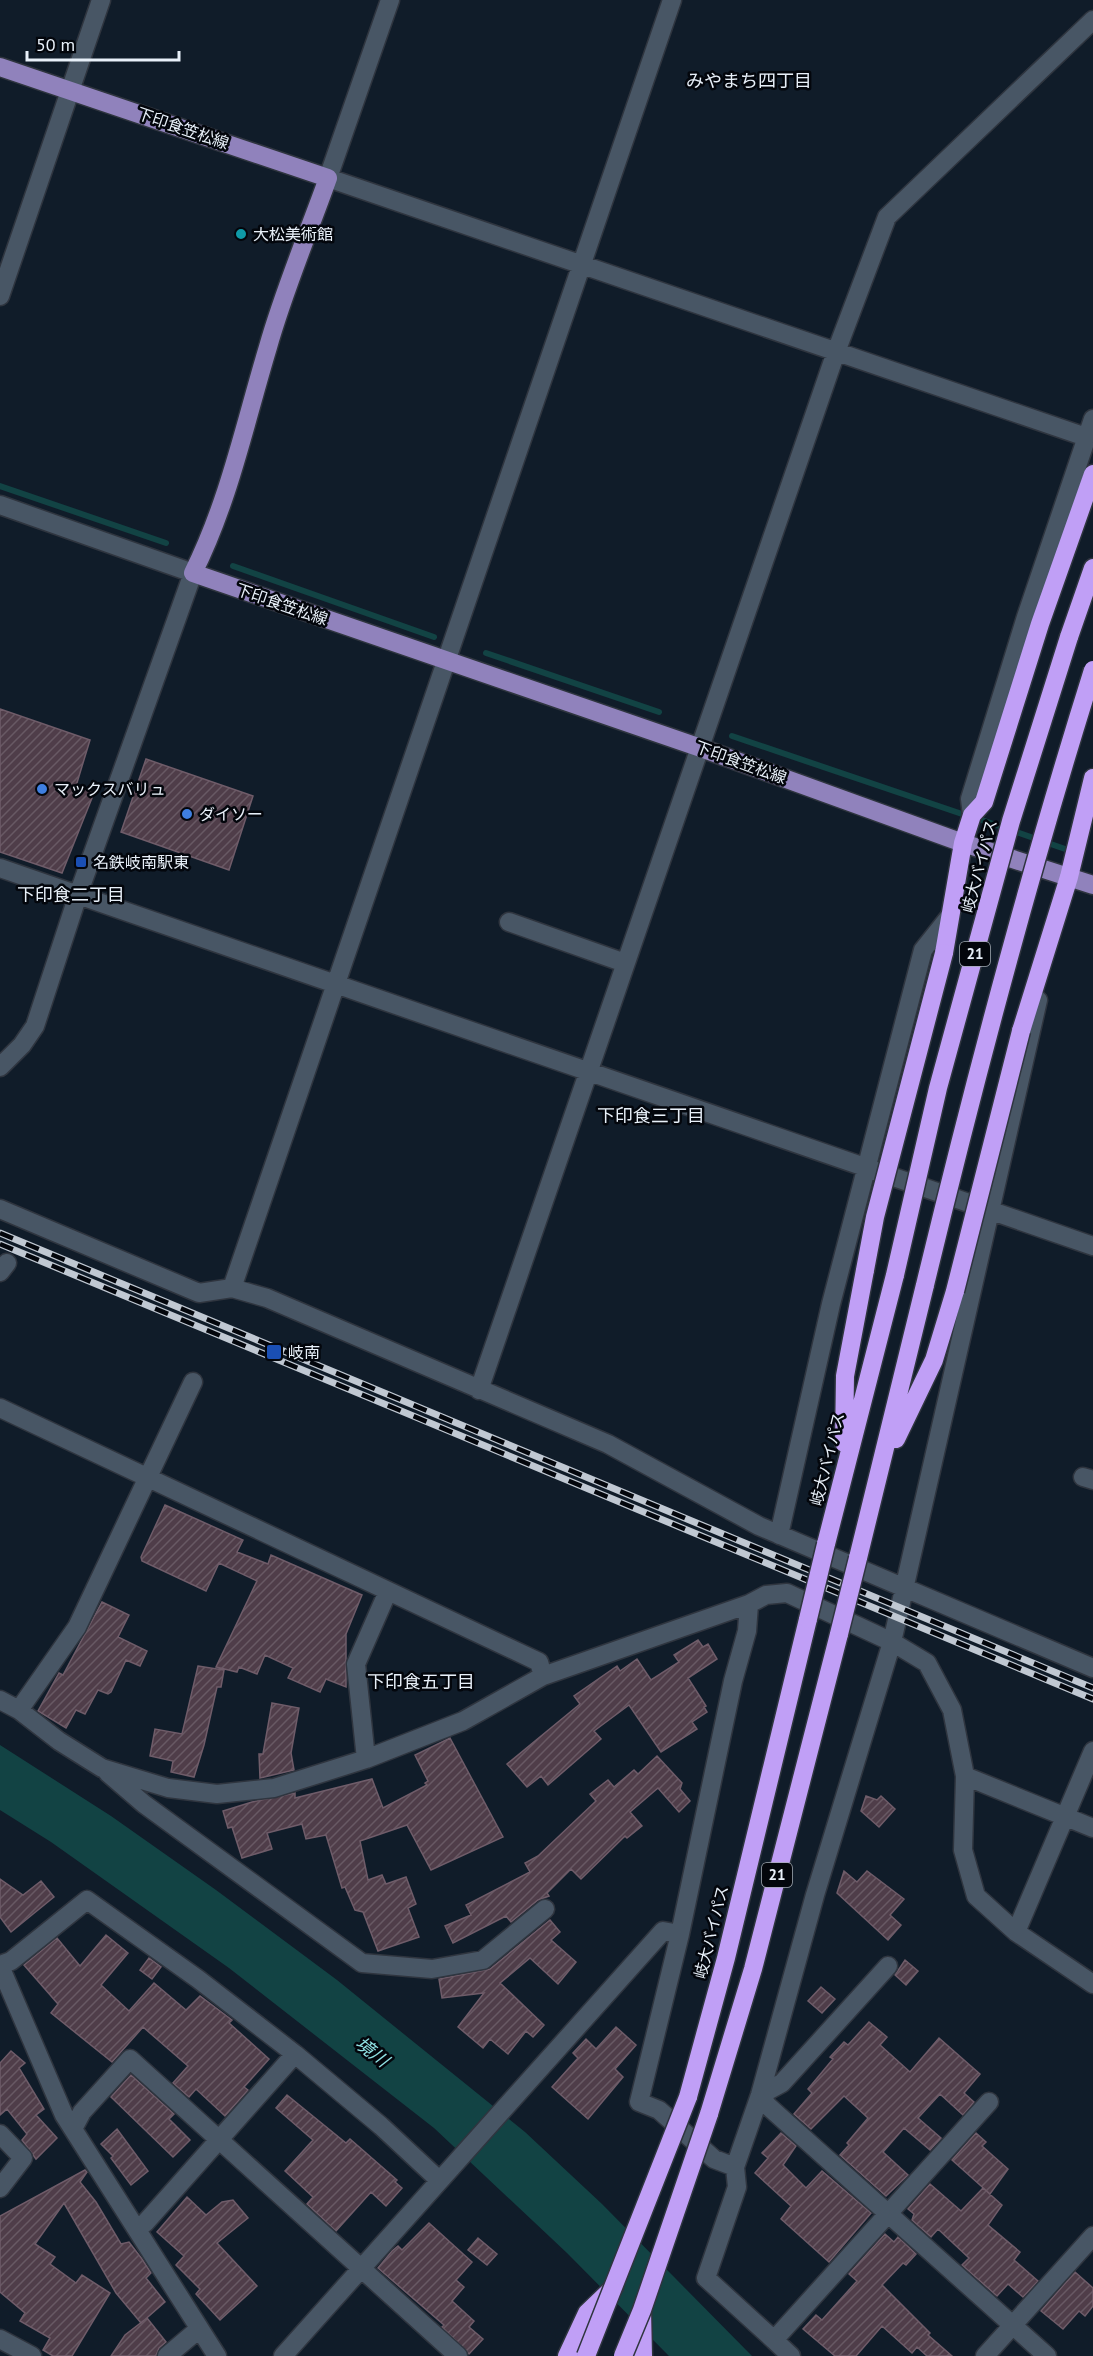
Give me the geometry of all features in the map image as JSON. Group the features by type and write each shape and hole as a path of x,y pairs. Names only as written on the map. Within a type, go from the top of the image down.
{"highway":[{"name":"21","path":"844,1469 844,1376 875,1217 944,953 963,843 972,814 984,802 1040,624 1093,474"},
{"name":"岐大バイパス","path":"586,2356 688,2097 726,1958 844,1469 895,1275 953,1033 1011,821 1093,568"},
{"name":"21","path":"623,2356 642,2310 709,2114 753,1970 840,1634 971,1097 1043,830 1093,670"},
{"name":"21","path":"879,1474 934,1360 955,1291 1021,1031 1069,877 1093,778"},
{"name":"21","path":"567,2356 587,2313 614,2288"},
{"name":"21","path":"642,2310 643,2356"}],"main road":[{"name":"下印食笠松線","path":"0,67 328,178"},
{"path":"193,573 206,546 247,430 268,346 328,178"},
{"name":"下印食笠松線","path":"193,573 698,747 963,843 1093,885"}],"street":[{"path":"0,296 101,0"},
{"path":"390,0 328,178 1086,437"},
{"path":"232,1288 672,0"},
{"path":"479,1390 698,747 836,352 887,217 1093,20"},
{"path":"972,814 970,799 1026,617 1093,419"},
{"path":"0,505 193,573 78,895 35,1026 22,1045 0,1067"},
{"path":"0,867 1093,1246"},
{"path":"779,1535 831,1304 923,950 950,916"},
{"path":"509,922 625,963"},
{"path":"791,2356 706,2278 737,2187 735,2167 759,2095 815,1895 892,1642 1042,982 1039,973"},
{"path":"0,1209 199,1293 232,1288 267,1298 608,1444 779,1535 1093,1668"},
{"path":"19,1710 77,1627 193,1382"},
{"path":"3,1417 148,1479 539,1662 543,1676"},
{"path":"366,1760 356,1664 388,1591"},
{"path":"102,1768 168,1788 217,1794 274,1788 366,1760 463,1721 543,1676 749,1604 766,1595 787,1593 892,1642 927,1663 952,1710 965,1776 963,1850 976,1896 1016,1932 1093,1984"},
{"path":"735,2167 714,2159 659,2109 639,2102 680,1934 733,1681 747,1631 749,1604"},
{"path":"0,1700 19,1710 59,1741 102,1768 144,1804 362,1963 432,1969 483,1960 545,1909"},
{"path":"1016,1932 1093,1751"},
{"path":"965,1776 1093,1828"},
{"path":"217,2356 74,2127 64,2115 6,2003 0,1965 11,1961 87,1900 198,1979 444,2174"},
{"path":"283,2356 502,2108 663,1931 680,1934"},
{"path":"759,2095 782,2082 888,1966"},
{"path":"136,2227 145,2223 295,2054"},
{"path":"74,2127 82,2112 130,2059 458,2356"},
{"path":"759,2095 768,2106 1047,2356"},
{"path":"774,2340 989,2102"},
{"path":"0,2134 24,2158 0,2188"},
{"path":"985,2356 1093,2236"},
{"path":"167,2356 200,2329"},
{"path":"0,2339 32,2356"}],"water":[{"name":"境川","path":"0,1745 111,1816 216,1890 337,1980 525,2132 602,2204 752,2356 669,2356 567,2253 434,2128 229,1968 51,1842 0,1810"}],"building":[{"name":"マックスバリュ","path":"0,709 90,740 76,786 94,793 62,873 0,852"},
{"name":"ダイソー","path":"146,759 253,796 229,870 121,832"},
{"path":"165,1505 243,1540 237,1552 268,1564 271,1555 362,1595 346,1634 346,1687 326,1679 320,1692 288,1678 293,1668 265,1655 257,1674 239,1667 237,1672 216,1667 257,1581 219,1563 206,1591 142,1561 141,1557"},
{"path":"102,1602 129,1615 118,1637 147,1651 140,1666 126,1660 111,1692 108,1694 98,1690 85,1714 76,1710 66,1728 38,1711 59,1673 63,1675"},
{"path":"698,1640 703,1647 708,1644 717,1659 688,1678 706,1706 704,1707 707,1712 692,1722 697,1729 661,1752 629,1705 594,1731 601,1739 548,1785 541,1776 527,1787 507,1764 580,1704 574,1696 617,1666 620,1671 637,1659 651,1680 679,1662 674,1655"},
{"path":"198,1666 224,1670 221,1687 217,1687 194,1777 171,1772 173,1761 150,1756 155,1729 182,1734"},
{"path":"272,1703 299,1708 291,1753 294,1770 260,1778 259,1754 263,1754"},
{"path":"450,1738 503,1837 431,1870 407,1825 360,1841 368,1880 382,1875 386,1884 406,1877 416,1904 408,1908 419,1937 378,1951 363,1912 355,1910 345,1887 342,1888 326,1835 306,1839 302,1824 267,1833 272,1849 242,1858 232,1827 228,1828 223,1811 252,1802 295,1793 295,1798 372,1779 383,1808 427,1785 425,1783 428,1781 415,1755"},
{"path":"657,1756 682,1783 680,1789 690,1801 679,1812 658,1788 630,1812 642,1826 627,1838 625,1836 581,1879 571,1869 547,1893 549,1896 538,1900 511,1922 506,1916 453,1943 445,1926 471,1915 466,1905 530,1872 525,1863 538,1856 596,1801 590,1794 608,1780 614,1787 634,1770 638,1774"},
{"path":"866,1796 877,1800 881,1796 895,1809 879,1827 861,1811"},
{"path":"844,1871 857,1882 867,1871 904,1899 890,1915 901,1925 888,1940 837,1893"},
{"path":"0,1879 23,1895 41,1881 54,1897 11,1932 0,1917"},
{"path":"550,1920 560,1932 551,1940 576,1962 558,1984 530,1958 500,1983 544,2025 533,2037 526,2031 508,2054 490,2039 483,2048 458,2027 484,1993 442,1998 439,1979 490,1969"},
{"path":"106,1935 128,1953 101,1985 129,2011 154,1983 186,2010 200,1996 232,2020 229,2023 269,2059 244,2087 248,2090 225,2116 196,2089 189,2097 173,2083 188,2066 143,2027 112,2062 51,2013 58,2004 24,1965 57,1938 80,1966"},
{"path":"149,1958 161,1967 152,1979 140,1970"},
{"path":"905,1960 918,1971 906,1985 895,1975"},
{"path":"821,1987 835,1999 822,2013 808,2001"},
{"path":"869,2022 887,2037 880,2045 910,2072 939,2038 980,2074 964,2093 974,2102 963,2115 940,2094 918,2118 941,2138 930,2150 904,2128 883,2152 908,2175 886,2196 840,2155 868,2118 844,2096 811,2129 794,2114 812,2093 808,2089 833,2059 830,2057 844,2042 848,2045"},
{"path":"616,2027 636,2045 615,2069 623,2077 588,2119 552,2087 578,2058 573,2053 586,2039 596,2049"},
{"path":"11,2051 25,2063 19,2068 44,2109 36,2115 57,2138 36,2159 22,2140 27,2134 7,2109 0,2115 0,2063"},
{"path":"131,2075 174,2114 169,2119 190,2140 173,2157 111,2097"},
{"path":"287,2095 346,2143 350,2139 397,2180 395,2182 402,2188 386,2206 371,2192 336,2231 307,2204 313,2197 285,2171 313,2140 276,2108"},
{"path":"117,2129 148,2171 131,2185 111,2158 113,2156 101,2144"},
{"path":"781,2133 796,2146 783,2165 806,2188 822,2171 871,2213 829,2262 781,2219 791,2206 755,2173 768,2158 762,2153"},
{"path":"976,2133 986,2142 982,2146 1008,2169 990,2194 952,2160"},
{"path":"85,2170 87,2172 80,2182 96,2202 121,2244 129,2242 142,2259 151,2273 146,2278 165,2302 141,2323 116,2293 64,2203 35,2244 55,2257 50,2264 76,2283 82,2275 110,2293 72,2356 53,2356 43,2350 50,2338 20,2321 25,2313 0,2292 0,2216"},
{"path":"930,2184 961,2211 983,2188 1002,2205 988,2225 1020,2252 1014,2260 1038,2281 1023,2297 1008,2284 997,2296 962,2265 969,2258 938,2229 931,2237 912,2220 914,2214 908,2209"},
{"path":"187,2197 206,2215 222,2202 233,2200 248,2218 217,2243 257,2286 220,2320 196,2294 200,2289 176,2265 184,2256 157,2232"},
{"path":"429,2223 472,2262 456,2280 464,2287 452,2301 474,2321 469,2327 483,2339 469,2354 442,2327 444,2325 378,2268 392,2251 398,2246 402,2250"},
{"path":"885,2234 894,2242 898,2237 916,2254 906,2265 903,2263 882,2285 930,2333 928,2335 952,2356 927,2356 917,2347 912,2353 882,2326 856,2356 835,2356 803,2329 816,2315 822,2320 857,2281 849,2274"},
{"path":"478,2238 497,2254 487,2265 468,2250"},
{"path":"1075,2272 1093,2288 1093,2306 1085,2316 1079,2311 1063,2329 1041,2311"},
{"path":"147,2318 166,2342 159,2348 156,2356 111,2356 125,2335"}],"waterway":[{"path":"0,486 166,543"},
{"path":"233,566 434,637"},
{"path":"486,653 659,712"},
{"path":"732,736 965,815"},
{"path":"979,819 1068,850"}],"railway":[{"path":"0,1233 1093,1688"},
{"path":"0,1244 1093,1699"}],"place":[{"name":"大松美術館","path":"241,234"},
{"name":"マックスバリュ","path":"42,789"},
{"name":"ダイソー","path":"187,814"},
{"name":"名鉄岐南駅東","path":"81,862"},
{"name":"岐南","path":"274,1352"}],"district":[{"name":"みやまち四丁目","path":"749,81"},
{"name":"下印食二丁目","path":"71,895"},
{"name":"下印食三丁目","path":"651,1116"},
{"name":"下印食五丁目","path":"421,1682"}]}
